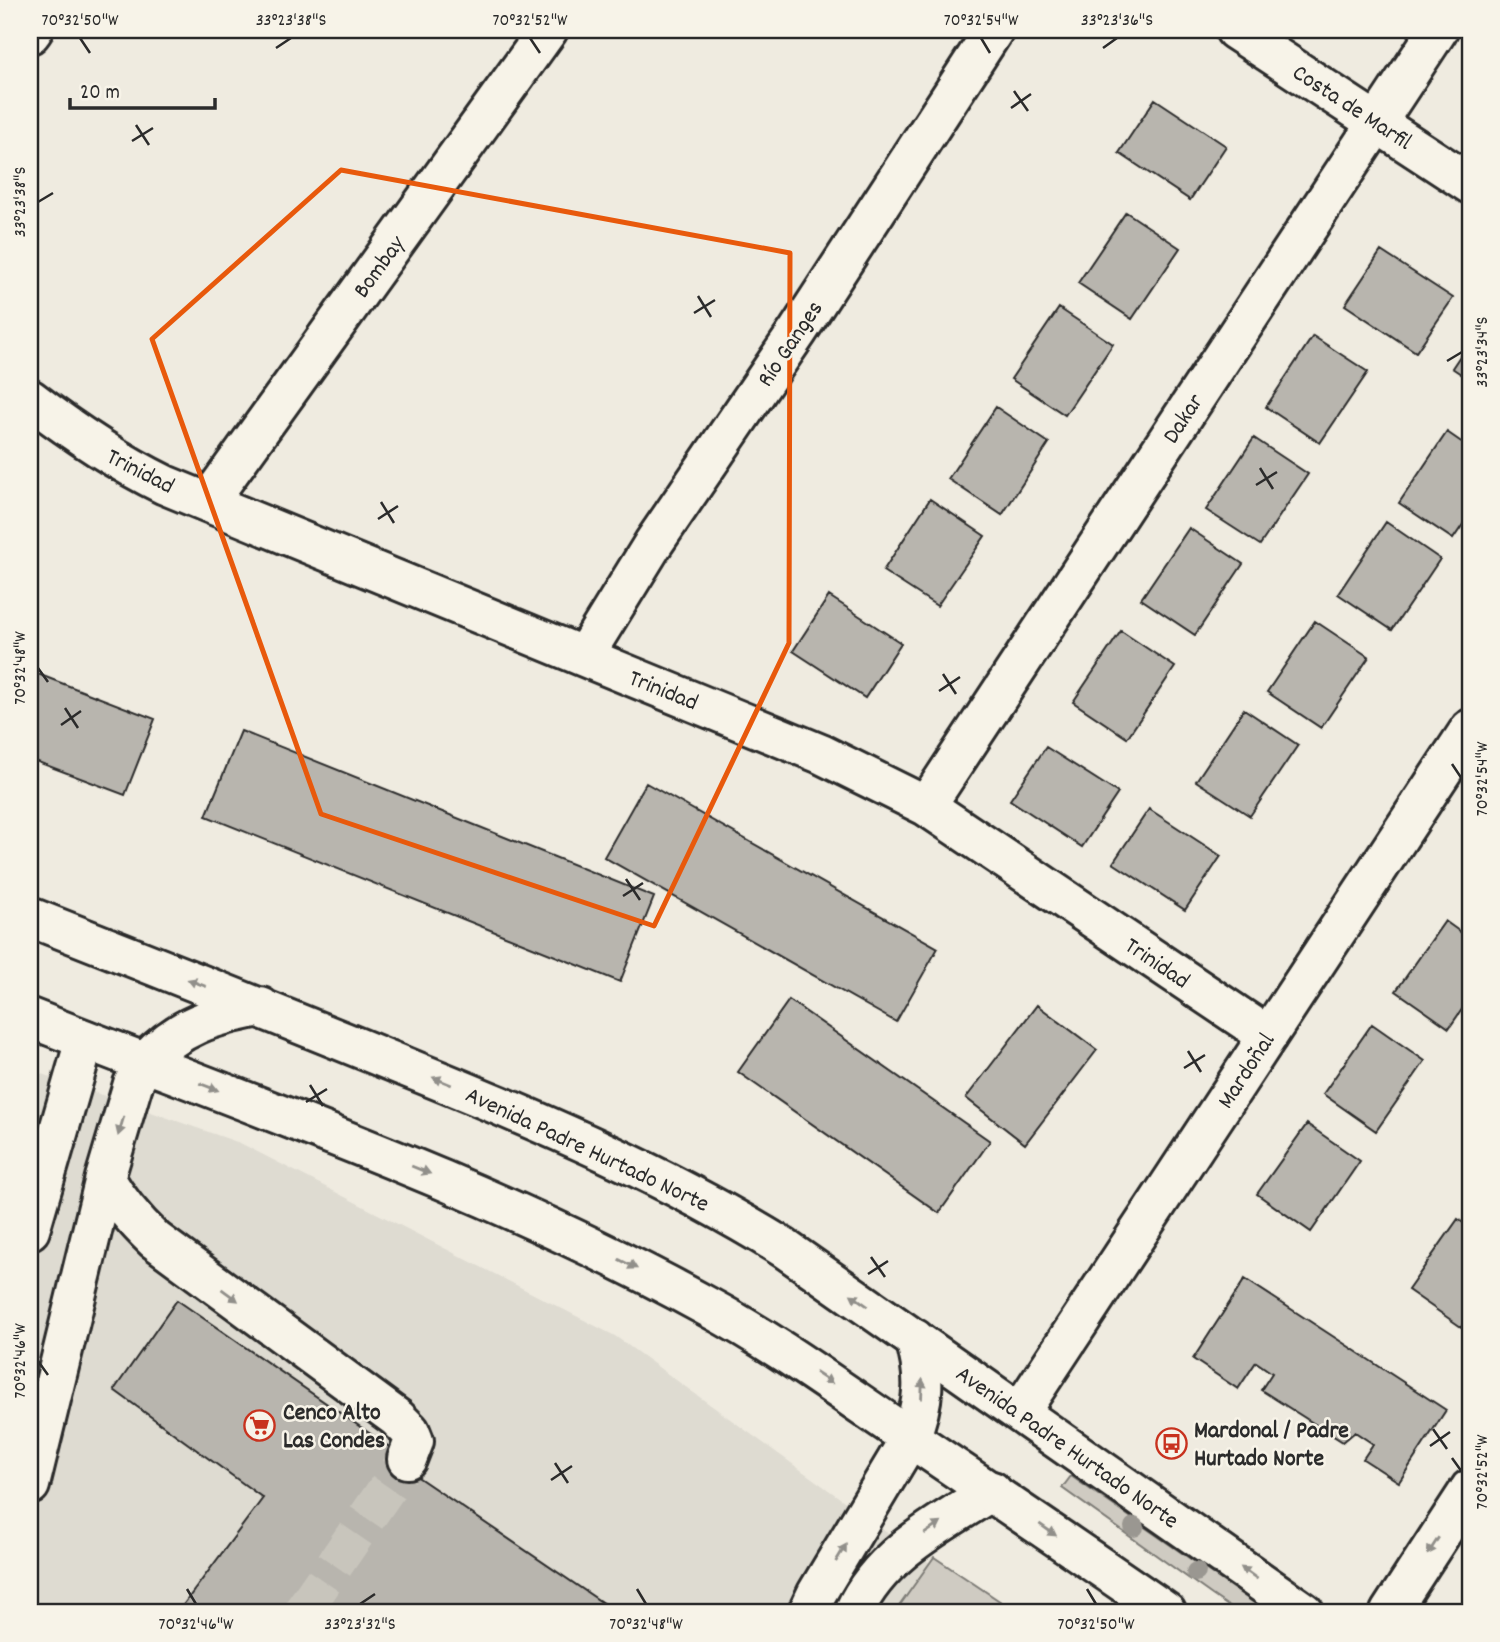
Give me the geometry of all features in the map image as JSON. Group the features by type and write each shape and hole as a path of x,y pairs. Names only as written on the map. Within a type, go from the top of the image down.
{"street":[{"name":"Bombay","path":"208,502 548,30"},
{"name":"Río Ganges","path":"584,656 653,544 798,331 994,30"},
{"name":"Costa de Marfil","path":"1235,30 1470,184"},
{"name":"Dakar","path":"926,806 1438,30"},
{"name":"Trinidad","path":"30,399 122,464 208,502 821,754 926,806 1268,1035"},
{"name":"Mardoñal","path":"1020,1412 1470,729"},
{"name":"Avenida Padre Hurtado Norte","path":"30,917 261,1007 498,1105 640,1167 713,1205 915,1339 1304,1612"},
{"path":"30,1485 105,1178 133,1084 145,1062 163,1043 188,1028 224,1014 261,1007"},
{"path":"30,1018 477,1193 601,1250 756,1334 992,1491 1166,1612"},
{"path":"30,1230 37,1176 85,1040"},
{"path":"105,1178 129,1215 155,1240 397,1418 410,1431 414,1441 407,1459"},
{"path":"808,1612 910,1438 919,1415 923,1390 922,1364 915,1339"},
{"path":"1390,1612 1470,1489"},
{"path":"856,1610 878,1574 896,1555 992,1491"}],"highlighted area":[{"path":"341,170 790,253 789,643 654,926 321,814 152,339"}],"shaded area":[{"path":"30,1070 240,1143 615,1336 998,1612 30,1612"},
{"path":"1071,1476 1267,1612 1237,1612 1212,1595 1062,1488"},
{"path":"934,1557 1016,1612 895,1612"}],"building":[{"path":"1155,99 1226,146 1190,200 1119,153"},
{"path":"1126,212 1180,248 1132,319 1078,283"},
{"path":"1381,251 1453,298 1416,352 1345,305"},
{"path":"1059,308 1113,344 1065,415 1011,379"},
{"path":"1313,336 1368,372 1320,443 1266,407"},
{"path":"1470,341 1470,380 1452,368"},
{"path":"996,407 1049,443 1002,515 948,479"},
{"path":"1447,432 1470,448 1470,514 1453,539 1399,503"},
{"path":"1254,438 1308,474 1260,545 1206,510"},
{"path":"930,499 985,536 937,606 883,571"},
{"path":"1386,522 1440,559 1392,630 1338,594"},
{"path":"1189,528 1243,564 1195,635 1141,599"},
{"path":"829,596 901,643 865,698 793,651"},
{"path":"1315,621 1369,657 1321,728 1267,692"},
{"path":"1121,631 1175,667 1127,738 1073,702"},
{"path":"30,671 155,719 125,795 30,759"},
{"path":"1244,709 1298,745 1250,816 1196,781"},
{"path":"241,731 654,897 620,982 206,816"},
{"path":"1046,747 1118,793 1082,847 1010,800"},
{"path":"646,783 938,948 896,1022 604,857"},
{"path":"1149,809 1221,856 1185,910 1113,863"},
{"path":"1445,921 1470,939 1470,998 1449,1028 1396,991"},
{"path":"789,1000 990,1141 939,1213 738,1072"},
{"path":"1037,1005 1097,1050 1025,1144 966,1098"},
{"path":"1372,1024 1425,1061 1376,1131 1323,1094"},
{"path":"1307,1124 1360,1161 1311,1232 1257,1194"},
{"path":"1458,1219 1470,1228 1470,1315 1461,1327 1408,1290"},
{"path":"1245,1279 1446,1410 1399,1482 1363,1459 1373,1444 1355,1432 1343,1442 1261,1390 1272,1373 1256,1362 1238,1389 1193,1359"},
{"name":"Cenco Alto Las Condes","path":"177,1300 411,1462 406,1469 616,1612 178,1612 263,1498 114,1390"}],"tunnel":[{"path":"302,1612 407,1459"}],"place":[{"name":"Cenco Alto Las Condes","path":"260,1425"},
{"name":"Mardonal / Padre Hurtado Norte","path":"1171,1443"}]}
